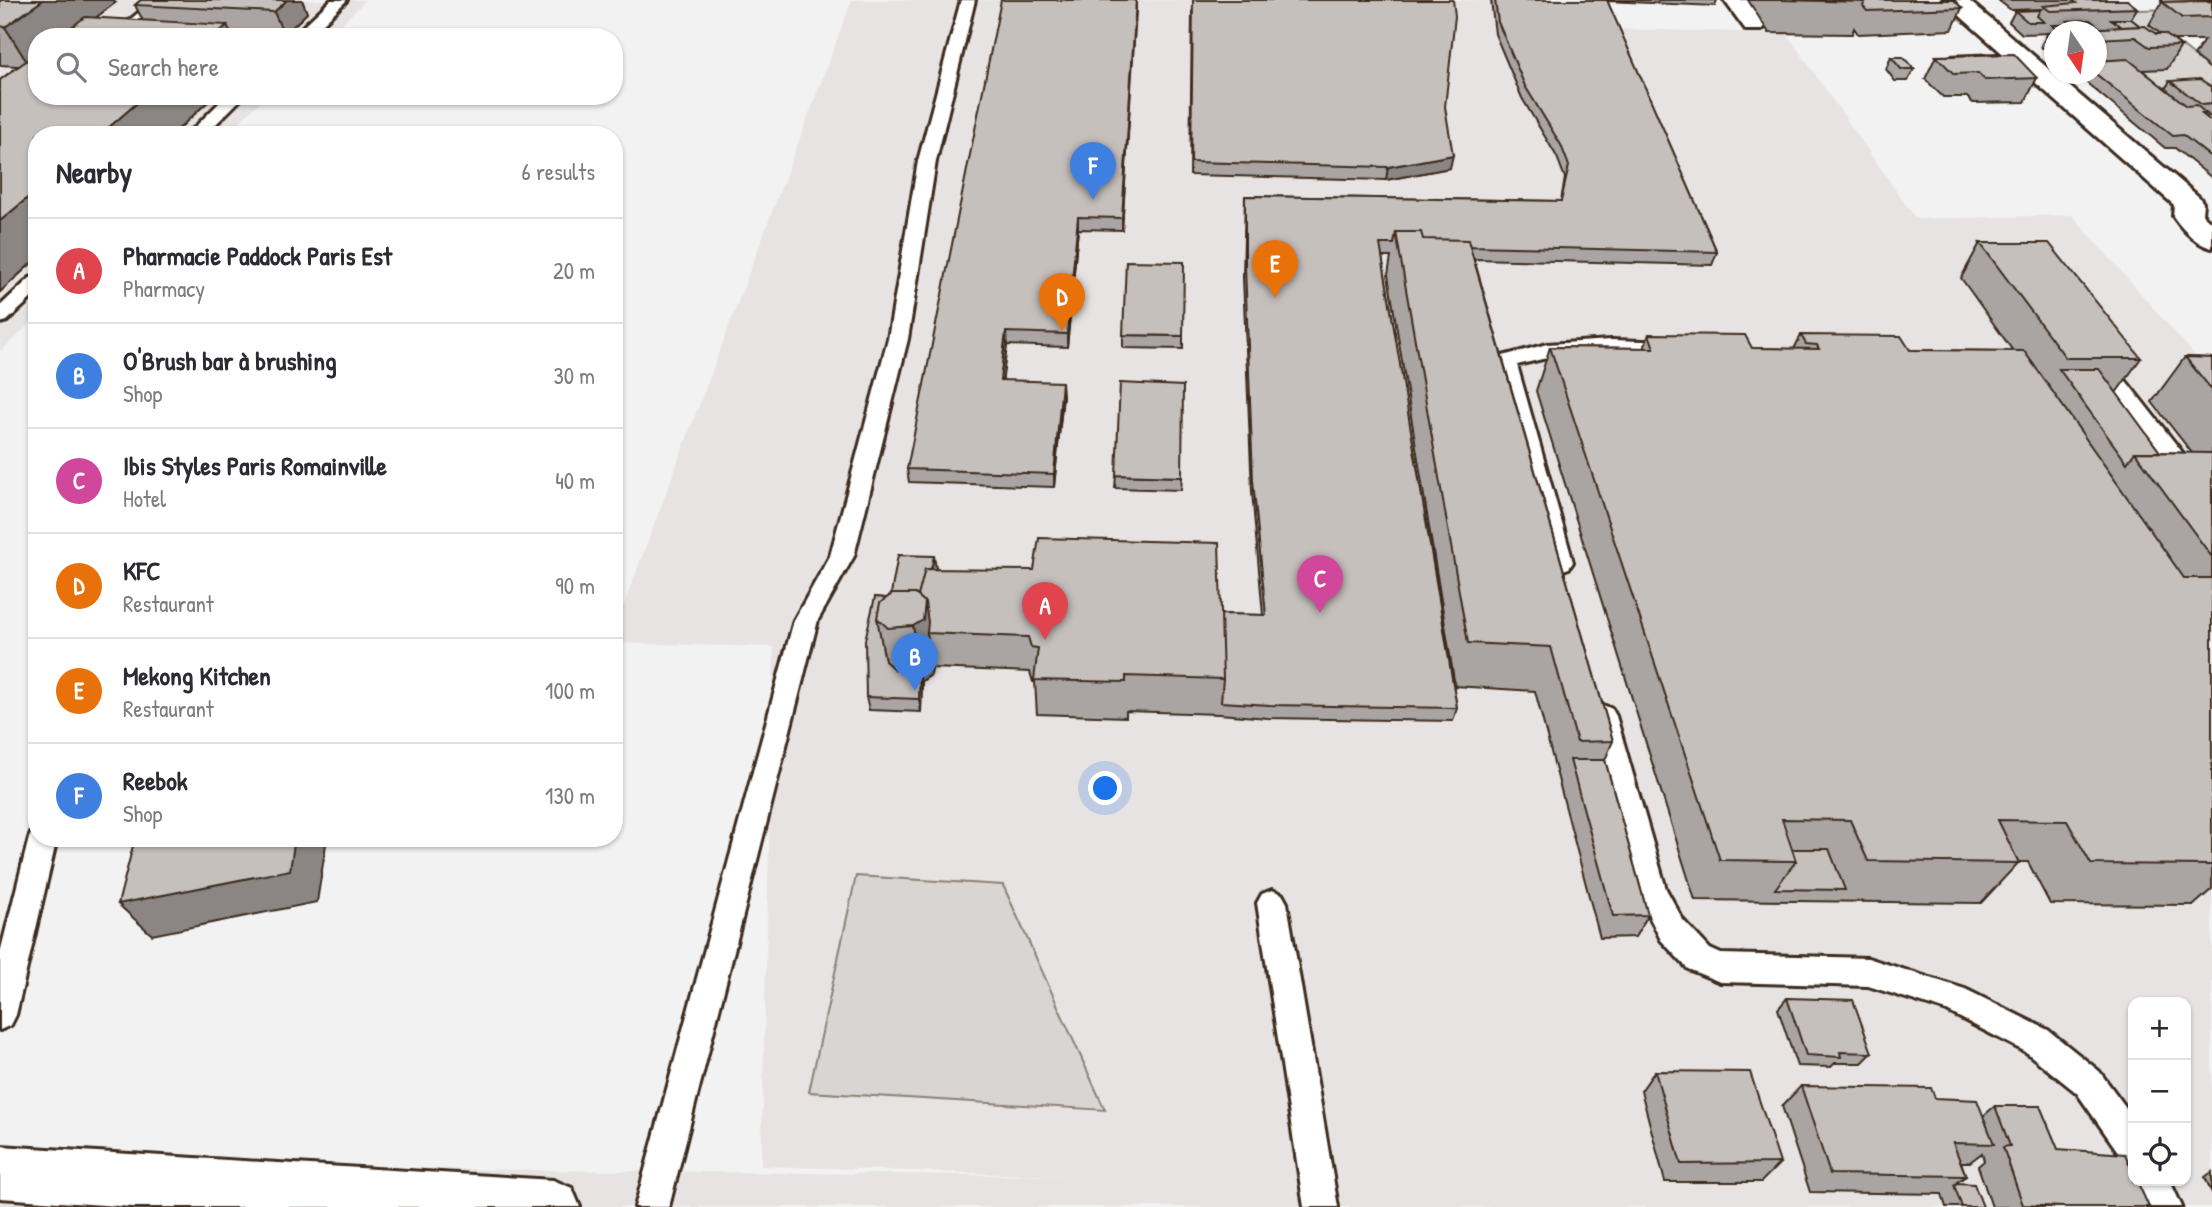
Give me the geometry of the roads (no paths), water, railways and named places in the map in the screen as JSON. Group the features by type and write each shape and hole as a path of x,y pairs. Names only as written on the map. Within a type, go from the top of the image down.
{"street":[{"path":"1736,0 1754,25"},
{"path":"1954,0 2189,203 2187,216 2212,239"},
{"path":"2175,0 2212,1"},
{"path":"0,1172 151,1195 553,1207"}],"lane":[{"path":"128,28 163,0"},
{"path":"310,28 340,0"},
{"path":"652,1207 806,620 842,556 898,339 927,161 968,0"},
{"path":"204,126 227,105"},
{"path":"0,317 28,291"},
{"path":"2086,344 2212,506"},
{"path":"1568,587 1506,362 1525,354 1575,346 1700,349"},
{"path":"1597,693 1652,892 1672,930 1699,959 1720,968 1868,972 1954,999 2037,1041 2088,1082 2128,1137"},
{"path":"0,1015 41,847"},
{"path":"1272,903 1321,1207"},
{"path":"2154,1186 2165,1207"}],"place":[{"name":"Reebok","path":"1093,200"},
{"name":"Mekong Kitchen","path":"1275,298"},
{"name":"KFC","path":"1062,331"},
{"name":"Ibis Styles Paris Romainville","path":"1320,613"},
{"name":"Pharmacie Paddock Paris Est","path":"1045,640"},
{"name":"O'Brush bar à brushing","path":"915,691"}]}
